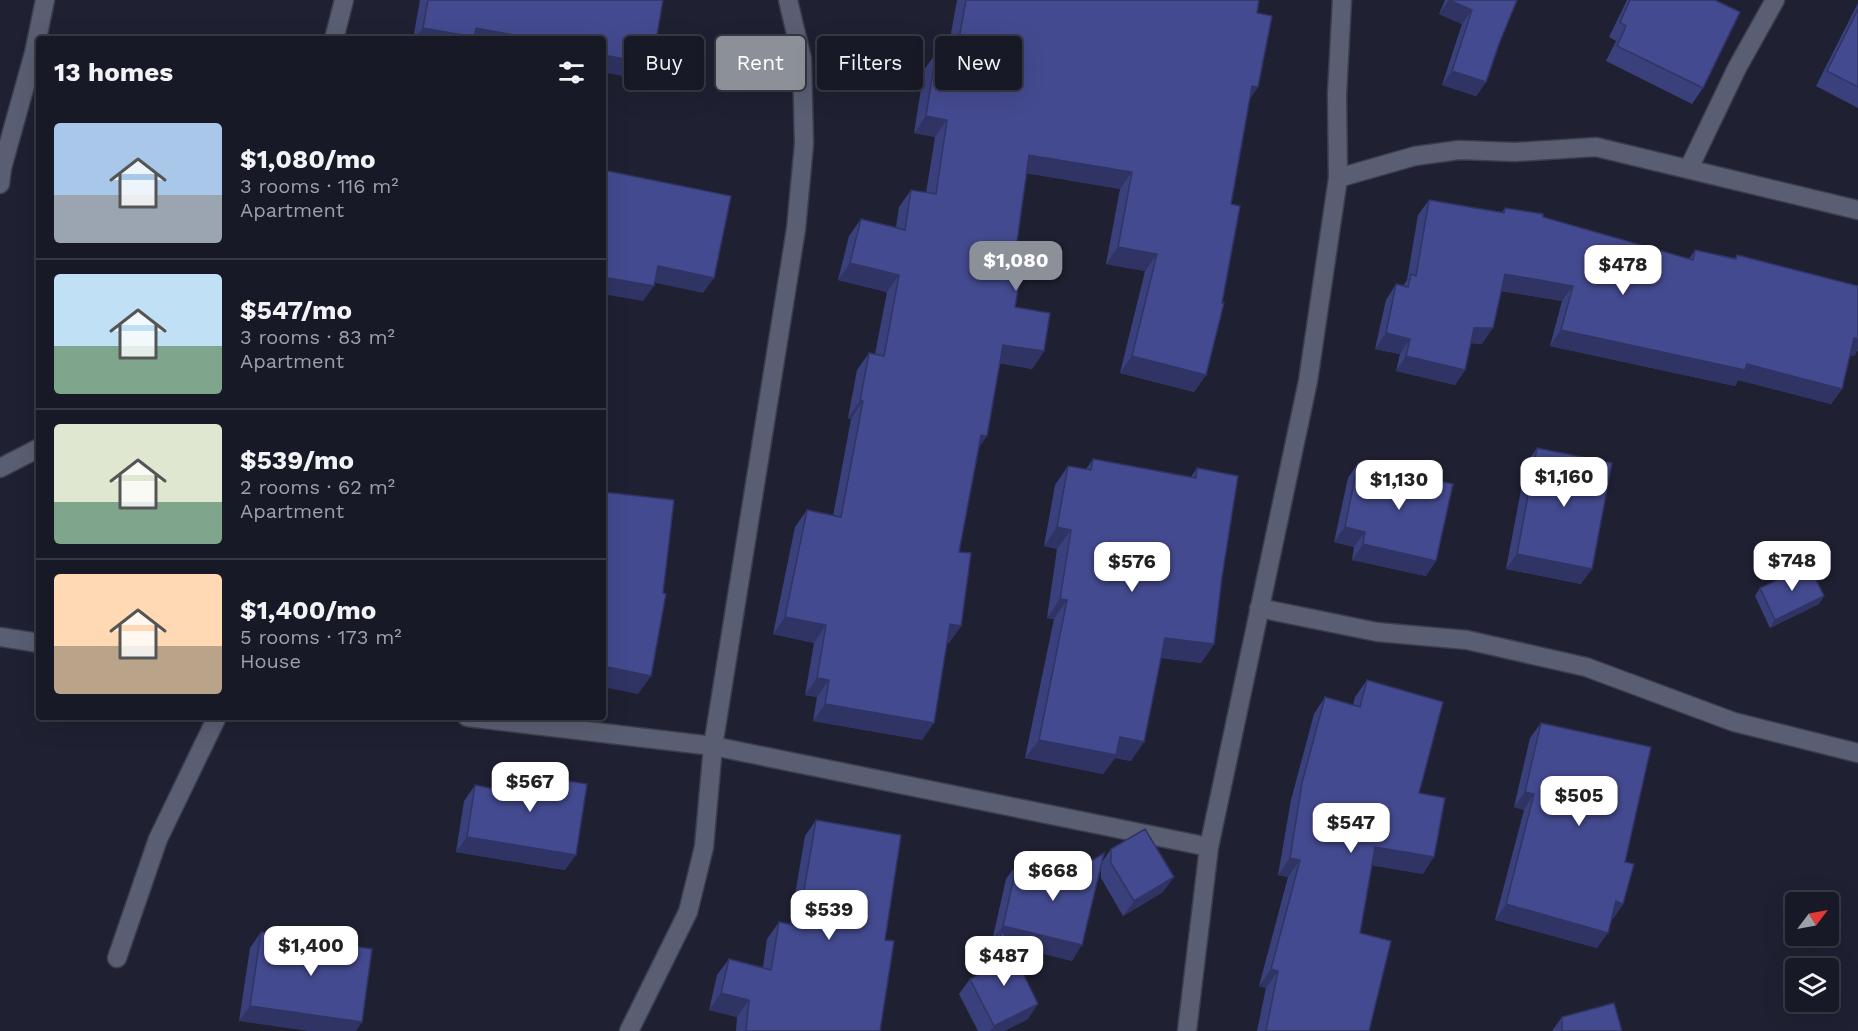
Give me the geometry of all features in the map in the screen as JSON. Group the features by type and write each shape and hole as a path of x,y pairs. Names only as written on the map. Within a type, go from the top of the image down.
{"street":[{"path":"38,36 45,0"},
{"path":"335,36 344,0"},
{"path":"629,1031 688,912 704,847 713,746 796,229 804,144 802,59 788,0"},
{"path":"1187,1031 1209,847 1308,381 1338,178 1337,94 1341,0"},
{"path":"1689,168 1737,68 1776,0"},
{"path":"0,184 2,168 36,43"},
{"path":"1338,178 1415,156 1459,150 1515,152 1596,147 1858,210"},
{"path":"0,468 36,450"},
{"path":"1259,608 1377,632 1467,640 1586,667 1734,722 1858,753"},
{"path":"0,638 36,643"},
{"path":"117,958 158,839 216,720"},
{"path":"492,720 713,746 1209,847"}],"building":[{"path":"428,0 663,0 657,36 624,36 624,59 606,56 606,36 519,36 476,28 474,36 423,28"},
{"path":"966,0 1259,0 1257,13 1272,16 1258,87 1252,86 1231,204 1240,206 1222,303 1224,303 1206,375 1132,356 1157,254 1118,247 1132,172 1029,155 1015,256 1024,257 1015,307 1050,313 1044,351 1003,345 987,436 981,435 959,552 971,553 961,626 950,624 934,723 825,704 829,680 817,678 826,625 785,617 807,510 841,517 863,401 860,401 869,353 884,356 899,275 850,263 861,219 905,230 911,190 936,194 947,120 926,116 935,59 935,90 1022,90 1022,36 960,36"},
{"path":"1449,0 1517,0 1486,82 1452,71 1472,10"},
{"path":"1630,0 1715,0 1740,12 1703,88 1617,46 1626,26 1620,22"},
{"path":"1858,9 1858,87 1827,71"},
{"path":"606,171 731,196 714,278 658,266 654,286 606,278"},
{"path":"1429,200 1504,213 1505,208 1543,214 1543,217 1693,260 1695,250 1736,259 1737,255 1858,286 1858,339 1854,338 1842,389 1747,364 1745,370 1561,330 1573,286 1505,274 1493,328 1474,328 1465,370 1406,356 1410,339 1386,333 1396,284 1408,287 1411,274 1416,276"},
{"path":"1537,448 1612,463 1592,569 1517,554"},
{"path":"1093,459 1196,478 1197,468 1238,476 1214,644 1165,638 1144,742 1120,737 1116,755 1039,740 1067,600 1060,599 1071,530 1057,527 1068,466 1091,470"},
{"path":"1358,463 1453,484 1436,561 1363,544 1365,532 1345,527"},
{"path":"606,492 674,500 663,593 666,594 651,676 606,667"},
{"path":"1809,565 1824,596 1775,620 1760,588"},
{"path":"1367,680 1443,702 1419,793 1445,798 1434,857 1375,847 1360,933 1391,941 1369,1031 1266,1031 1278,971 1271,969 1300,860 1290,858 1302,783 1325,697 1360,707"},
{"path":"1541,723 1651,747 1625,862 1634,864 1623,904 1616,901 1608,933 1506,904 1534,794 1525,792"},
{"path":"507,771 587,784 576,855 467,837 475,785 504,791"},
{"path":"816,820 901,835 885,940 894,941 880,1031 746,1031 749,1000 721,993 729,959 771,970 779,922 798,926"},
{"path":"1145,829 1174,877 1134,901 1111,863 1111,849"},
{"path":"1104,853 1082,945 1003,926 1017,864 1067,876"},
{"path":"1002,930 1038,1004 994,1026 970,979 993,968"},
{"path":"261,932 372,949 362,1022 250,1006"},
{"path":"1614,1003 1622,1031 1562,1031 1562,1017"}]}
